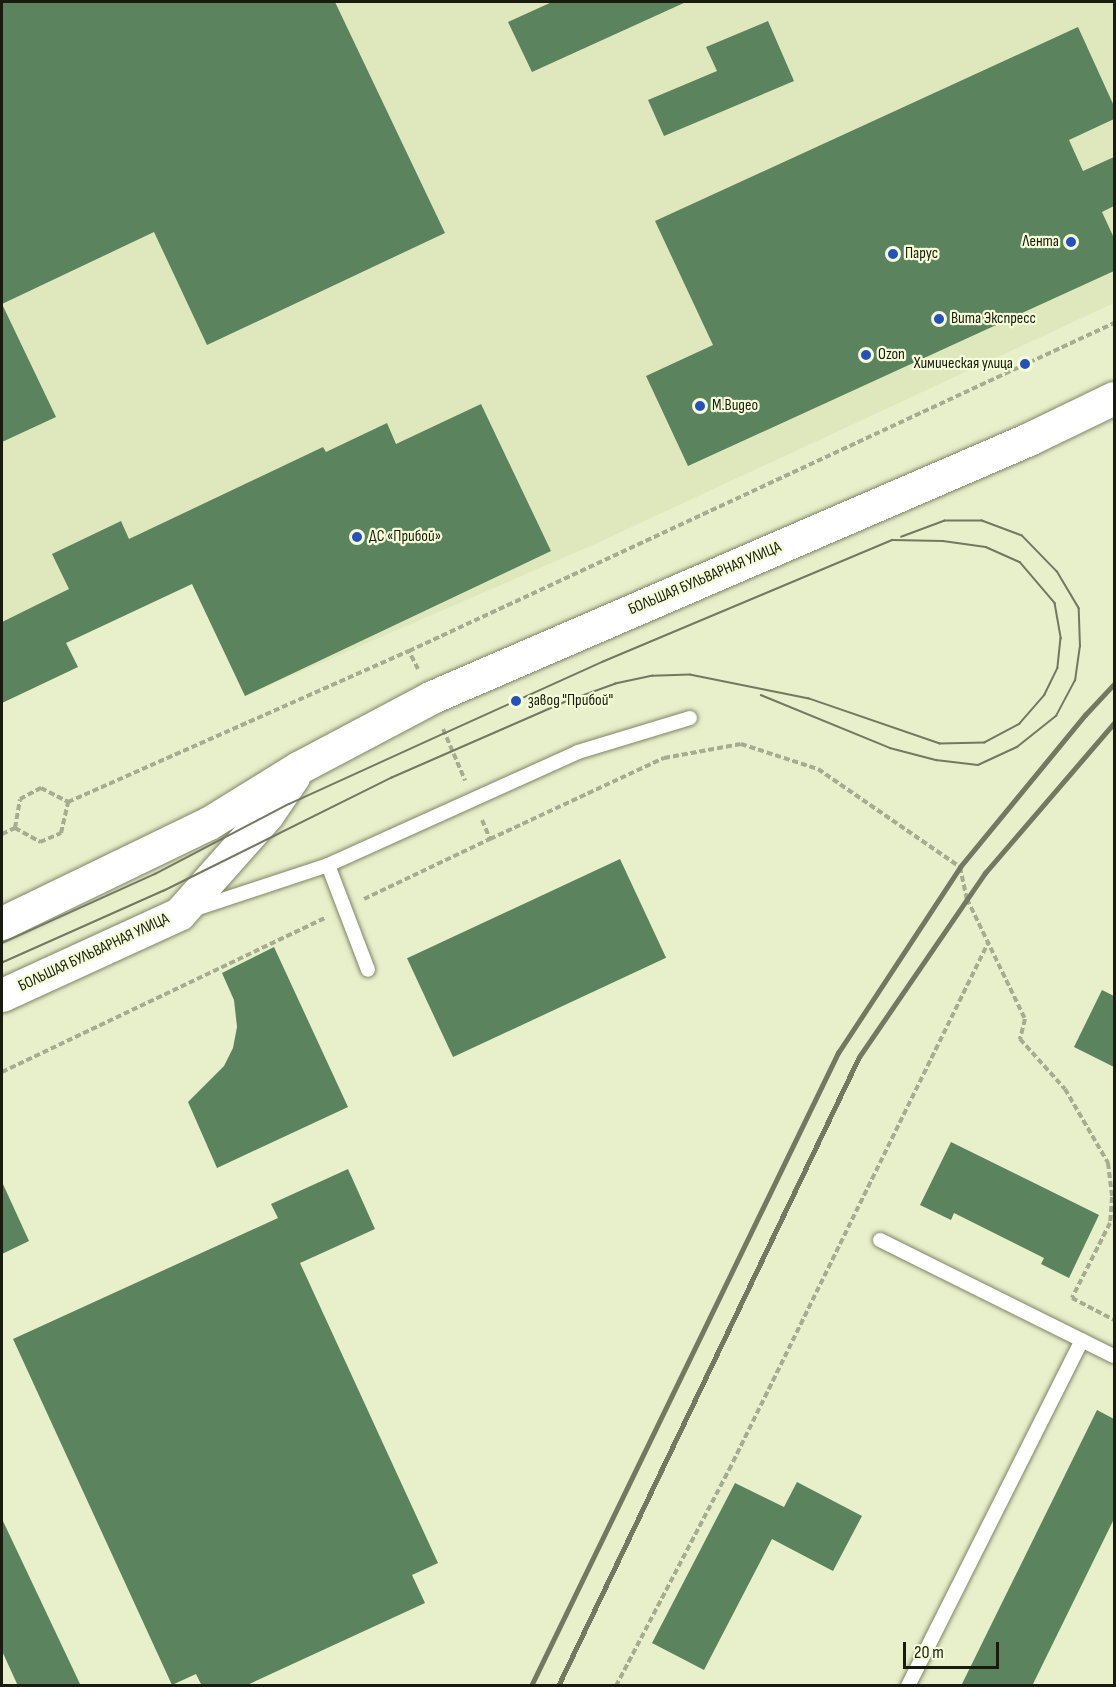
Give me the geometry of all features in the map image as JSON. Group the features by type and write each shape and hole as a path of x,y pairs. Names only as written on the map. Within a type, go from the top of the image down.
{"main road":[{"name":"БОЛЬШАЯ БУЛЬВАРНАЯ УЛИЦА","path":"2,923 209,823 298,768 432,697 1029,439 1114,398"},
{"name":"БОЛЬШАЯ БУЛЬВАРНАЯ УЛИЦА","path":"2,995 179,914 267,815 298,768"}],"lane":[{"path":"179,914 328,866 578,752 690,718"},
{"path":"328,866 368,970"},
{"path":"880,1240 1114,1356"},
{"path":"908,1686 1082,1340"}],"path":[{"path":"68,802 409,651 1114,323"},
{"path":"409,651 432,697 490,838"},
{"path":"353,904 490,838 664,759 741,744 818,769 960,867 967,899 1025,1019 1020,1039 1065,1089 1108,1163 1112,1197 1110,1223 1072,1298 1114,1320"},
{"path":"15,828 20,799 41,788 68,802"},
{"path":"15,828 40,842 60,833 68,802"},
{"path":"2,834 15,828"},
{"path":"2,1072 332,915"},
{"path":"616,1686 729,1470 989,941"}],"shaded area":[{"path":"2,2 1114,2 1114,303 595,544 245,696 192,584 67,643 78,667 2,703"}],"building":[{"path":"2,2 335,2 445,233 207,345 154,232 2,304"},
{"path":"552,2 686,2 532,72 508,22"},
{"path":"768,21 794,81 664,136 648,100 717,71 706,47"},
{"name":"Парус","path":"1078,27 1114,106 1114,119 1069,140 1083,171 1114,157 1114,206 1102,212 1114,238 1114,271 688,466 646,376 713,345 655,221"},
{"path":"2,304 56,417 2,442"},
{"name":"ДC «Прибой»","path":"481,404 551,551 245,696 192,584 66,643 78,667 2,703 2,622 69,589 52,554 121,521 129,539 323,447 326,452 387,423 396,444"},
{"path":"620,859 666,958 453,1057 407,958"},
{"path":"274,947 348,1107 217,1168 188,1102 224,1066 233,1048 237,1027 234,1000 222,973"},
{"path":"1102,990 1114,996 1114,1067 1074,1047"},
{"path":"951,1142 1099,1215 1069,1278 1041,1264 1044,1258 954,1213 951,1220 920,1205"},
{"path":"348,1169 375,1229 300,1263 438,1563 412,1575 425,1603 245,1686 202,1686 196,1674 172,1685 13,1339 278,1218 271,1204"},
{"path":"2,1182 29,1241 2,1254"},
{"path":"1097,1410 1114,1419 1114,1519 1032,1686 961,1686"},
{"path":"797,1482 862,1516 833,1571 772,1539 704,1670 652,1643 735,1483 784,1507"},
{"path":"2,1519 81,1686 18,1686 2,1651"}],"tram line":[{"path":"761,695 890,748 936,760 978,765 1017,747 1056,716 1075,681 1080,647 1079,609 1057,572 1022,536 982,521 945,521 902,537"},
{"path":"2,943 155,874 289,804 445,733 602,662 892,540 943,541 986,547 1020,562 1055,603 1061,638 1058,668 1045,695 1020,724 985,743 940,744 809,699 690,675 653,676 616,684 566,702 392,778 164,891 2,963"}],"railway":[{"path":"531,1686 838,1053 960,867 1085,715 1114,684"},
{"path":"558,1686 859,1057 985,873 1114,723"}],"place":[{"name":"Лента","path":"1071,242"},
{"name":"Парус","path":"893,254"},
{"name":"Вита Экспресс","path":"939,319"},
{"name":"Ozon","path":"866,355"},
{"name":"Химическая улица","path":"1025,364"},
{"name":"М.Видео","path":"700,406"},
{"name":"ДC «Прибой»","path":"357,537"},
{"name":"завод \"Прибой\"","path":"516,701"}]}
